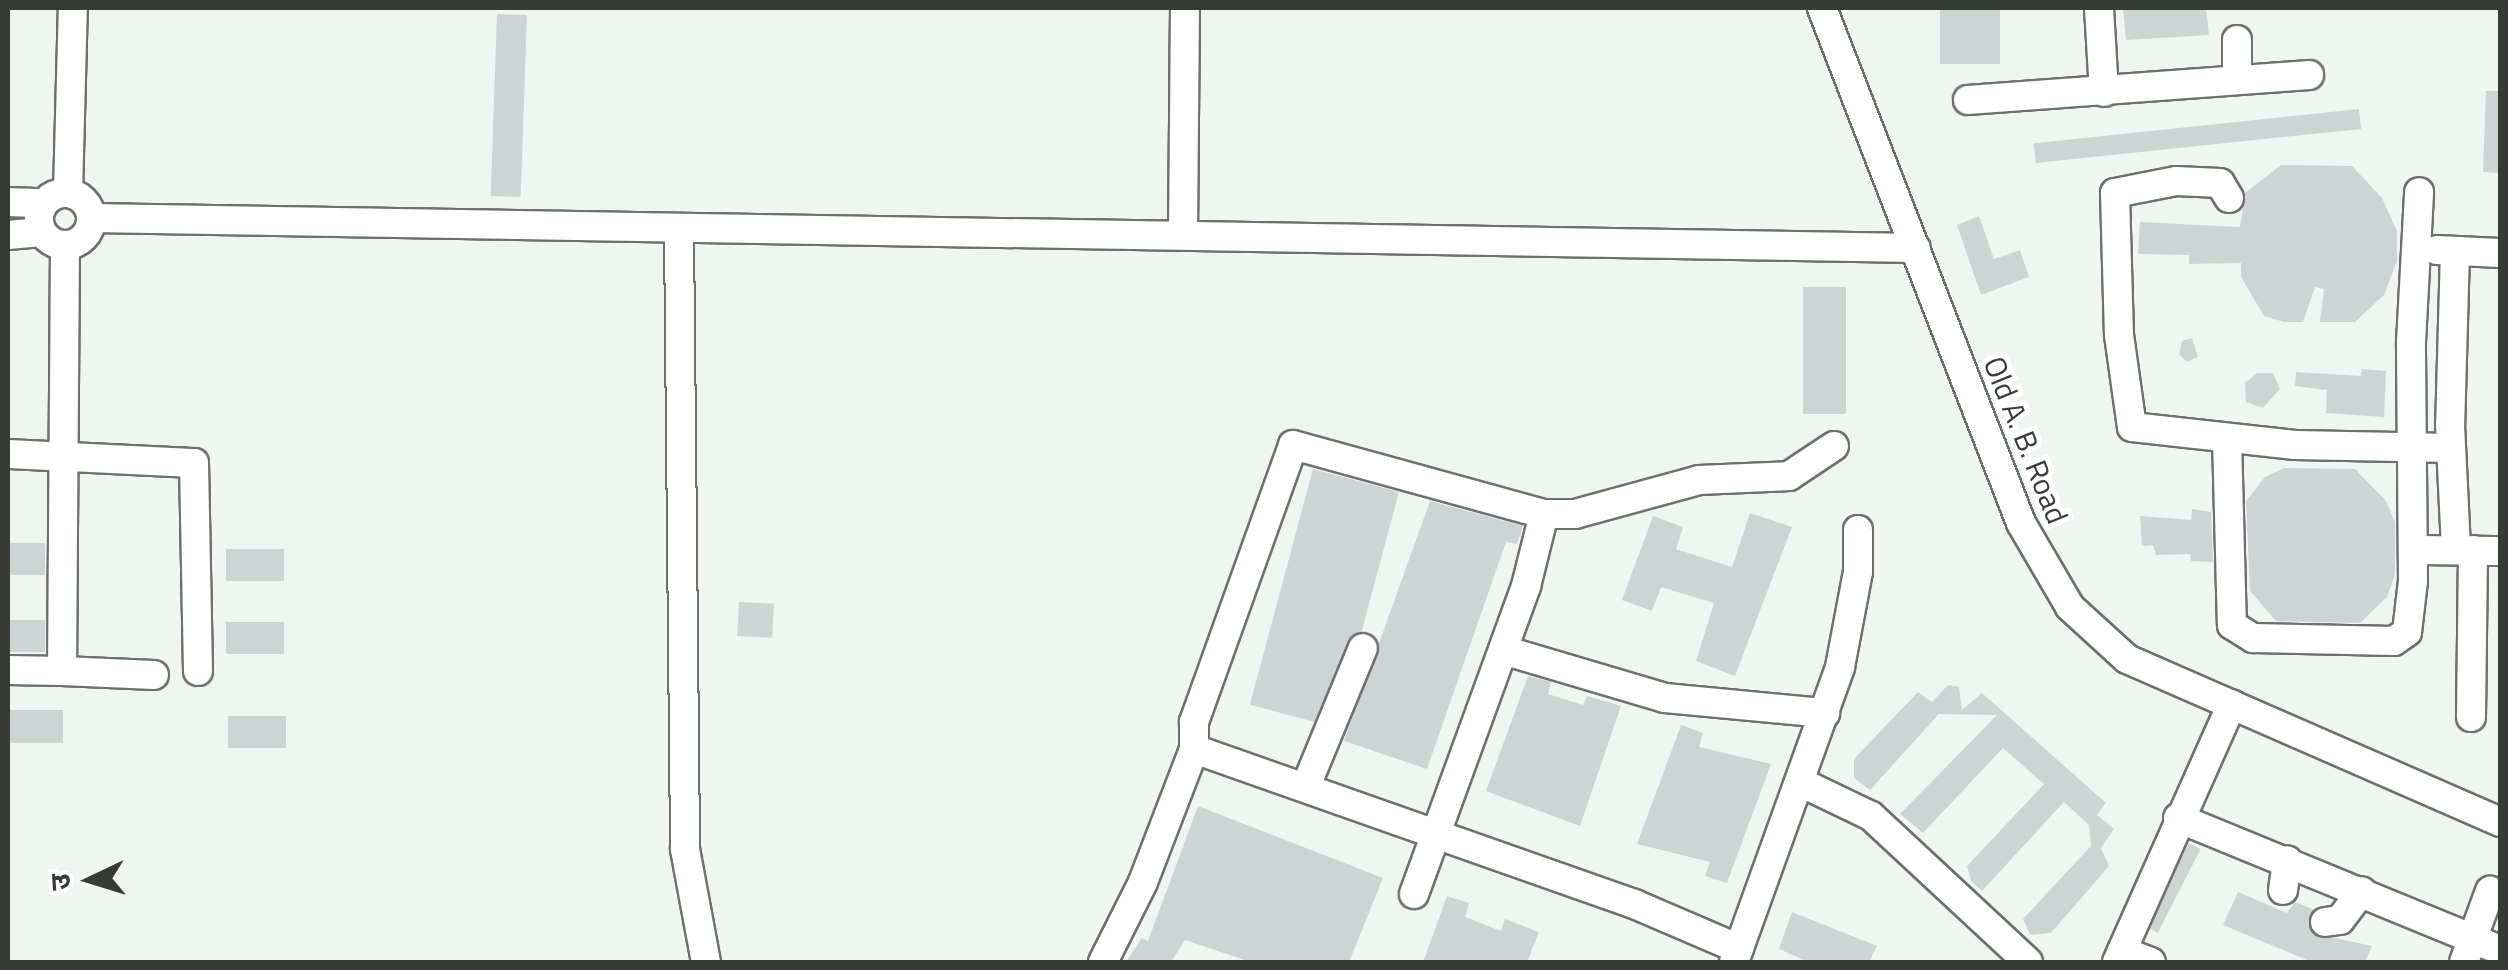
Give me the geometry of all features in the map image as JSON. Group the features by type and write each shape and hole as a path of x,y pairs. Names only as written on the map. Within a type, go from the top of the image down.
{"street":[{"path":"62,671 63,455 55,218 73,8"},
{"path":"1183,235 1185,8"},
{"name":"Old A. B. Road","path":"1822,8 2021,524 2070,607 2128,659 2500,822"},
{"path":"2098,8 2104,92"},
{"path":"2237,40 2237,80"},
{"path":"1968,100 2308,76"},
{"path":"2229,198 2220,183 2176,181 2115,193 2118,335 2132,427 2227,438 2450,448"},
{"path":"2227,438 2232,625 2242,634 2394,641 2412,619 2410,447 2419,192"},
{"path":"8,235 55,218 84,201 91,218 680,231 1916,248"},
{"path":"8,202 55,218"},
{"path":"680,231 685,850 706,962"},
{"path":"2417,249 2500,253"},
{"path":"2455,251 2450,448 2476,550 2471,717"},
{"path":"1103,962 1143,882 1194,749 1194,722 1293,445 1544,514 1575,514 1700,480 1790,476 1834,446"},
{"path":"8,454 194,462 198,671"},
{"path":"1414,894 1503,650 1544,514"},
{"path":"1194,749 1438,835 1736,956 1825,714 1858,572 1858,530"},
{"path":"2413,550 2476,550"},
{"path":"1306,786 1363,648"},
{"path":"1503,650 1665,698 1825,714"},
{"path":"8,670 154,675"},
{"path":"2152,962 2120,957 2178,818 2232,704"},
{"path":"1802,783 1871,816 2028,962"},
{"path":"2178,818 2362,891 2469,950 2500,950"},
{"path":"2283,890 2287,860"},
{"path":"2325,922 2340,920 2362,891"},
{"path":"2469,950 2490,891"}],"building":[{"path":"1940,8 2000,8 2000,64 1940,64"},
{"path":"2123,8 2206,8 2209,35 2126,40"},
{"path":"497,14 527,15 521,197 491,196"},
{"path":"2486,91 2500,91 2500,173 2483,172"},
{"path":"2359,109 2361,129 2036,163 2034,143"},
{"path":"2281,165 2352,166 2382,198 2397,231 2397,261 2384,295 2355,322 2320,322 2324,289 2315,287 2303,322 2284,322 2264,316 2241,277 2241,263 2189,264 2189,255 2138,254 2140,222 2240,227 2245,193"},
{"path":"1979,216 1994,259 2020,250 2029,277 1981,295 1957,225"},
{"path":"1803,287 1846,287 1846,414 1803,414"},
{"path":"2192,338 2198,357 2187,362 2179,354 2182,341"},
{"path":"2362,369 2386,371 2384,417 2326,413 2327,390 2295,386 2296,372 2361,376"},
{"path":"2257,373 2273,373 2280,389 2263,408 2246,402 2245,383"},
{"path":"2284,468 2355,469 2386,501 2395,522 2395,575 2387,597 2360,623 2276,621 2250,591 2246,501 2265,477"},
{"path":"1313,469 1399,492 1336,728 1250,705"},
{"path":"1430,501 1523,526 1517,544 1506,542 1427,769 1344,741"},
{"path":"2192,509 2211,512 2213,562 2191,561 2190,554 2156,555 2153,545 2142,546 2140,516 2191,520"},
{"path":"1750,513 1792,527 1735,676 1696,661 1714,603 1661,587 1652,611 1622,600 1653,516 1683,527 1676,549 1732,567"},
{"path":"8,543 45,543 45,575 8,575"},
{"path":"226,549 284,549 284,581 226,581"},
{"path":"739,602 774,604 772,638 737,636"},
{"path":"8,620 45,620 45,652 8,652"},
{"path":"226,622 284,622 284,654 226,654"},
{"path":"1528,676 1551,682 1548,694 1583,705 1587,696 1621,706 1580,826 1486,791"},
{"path":"1948,685 1959,687 1962,710 1982,693 2106,803 2097,815 2114,829 2101,848 2109,866 2051,933 2030,935 2023,919 2091,846 2089,825 2064,802 1982,891 1971,881 1967,866 2044,784 2003,748 1923,833 1900,814 1997,715 1939,714 1870,790 1854,778 1854,759 1918,692 1932,702"},
{"path":"8,710 63,710 63,743 8,743"},
{"path":"228,716 286,716 286,748 228,748"},
{"path":"1681,725 1703,733 1699,747 1771,764 1727,883 1705,876 1710,862 1637,844"},
{"path":"1198,806 1383,878 1349,962 1251,962 1185,940 1171,962 1126,962 1142,938 1148,941"},
{"path":"2189,843 2201,849 2158,933 2146,927"},
{"path":"2238,892 2287,913 2295,902 2313,909 2312,933 2372,946 2365,962 2312,962 2223,925"},
{"path":"1447,896 1469,903 1465,917 1501,931 1505,919 1539,932 1527,962 1423,962"},
{"path":"1792,912 1877,946 1869,962 1809,962 1779,949"}]}
